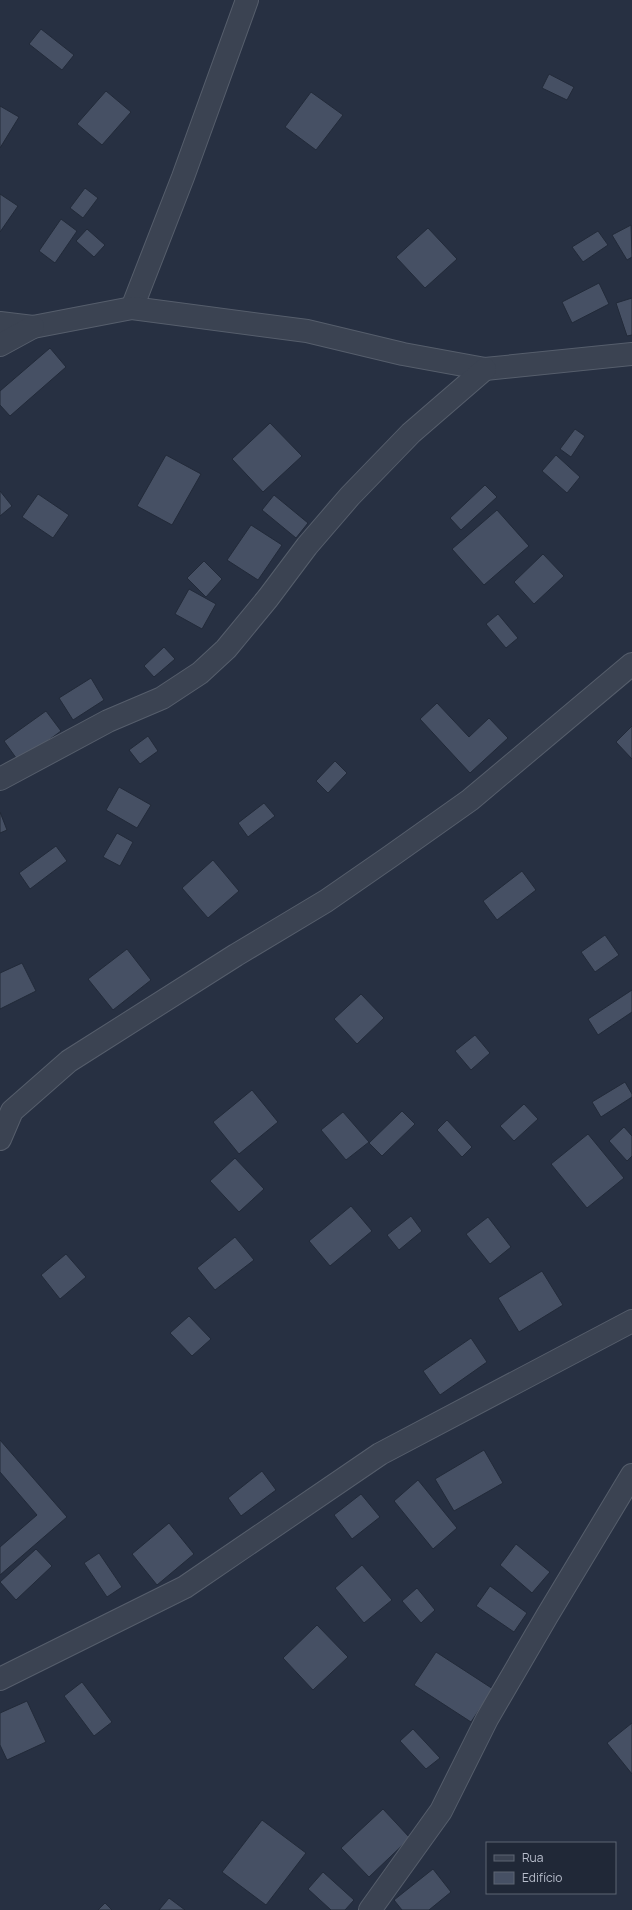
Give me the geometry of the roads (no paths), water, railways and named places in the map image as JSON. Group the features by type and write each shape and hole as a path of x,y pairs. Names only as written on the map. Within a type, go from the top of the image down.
{"street":[{"path":"132,308 183,177 247,0"},
{"path":"0,345 33,327 132,308 307,330 403,354 485,369 632,354"},
{"path":"0,323 33,327"},
{"path":"0,779 108,721 162,698 200,673 226,649 268,598 307,546 350,496 411,433 485,369"},
{"path":"0,1139 12,1110 69,1061 236,955 326,901 470,800 632,664"},
{"path":"0,1679 185,1587 380,1454 632,1321"},
{"path":"370,1910 441,1811 491,1712 632,1475"}]}
